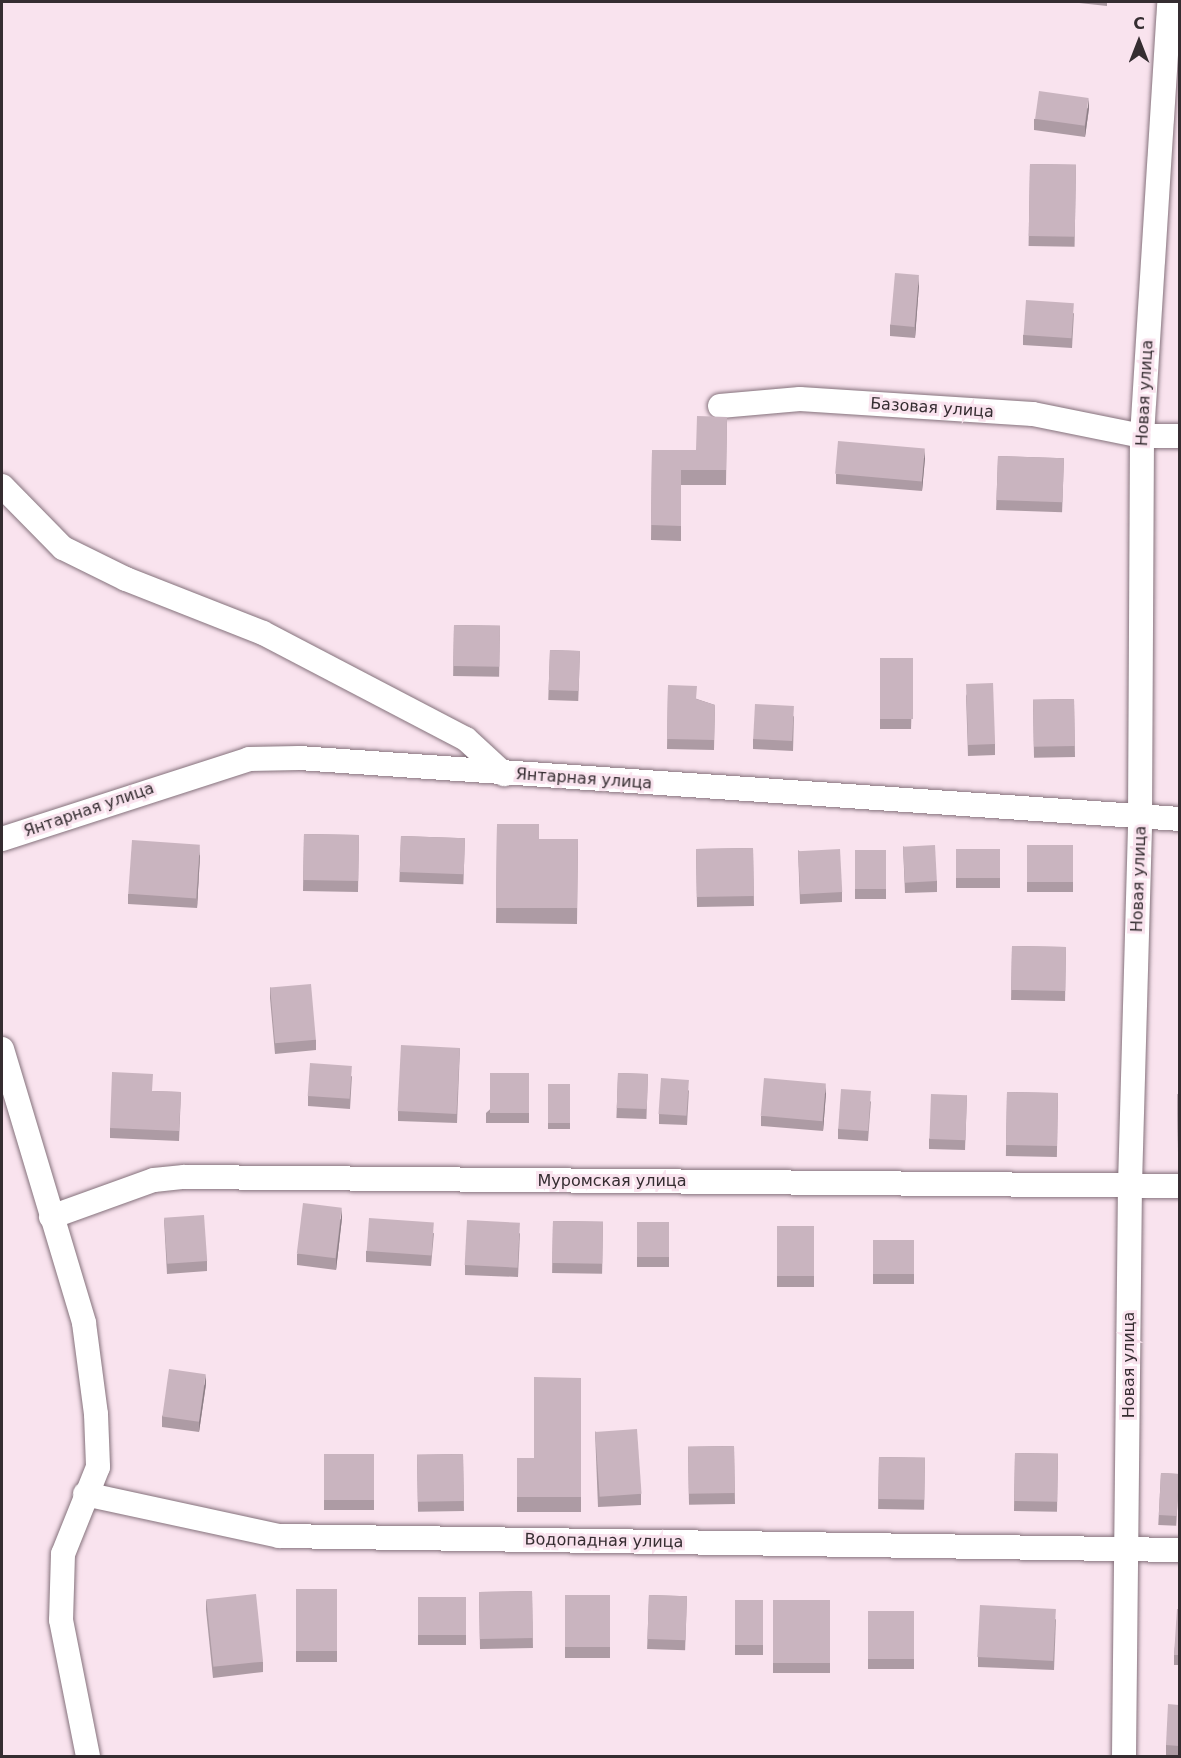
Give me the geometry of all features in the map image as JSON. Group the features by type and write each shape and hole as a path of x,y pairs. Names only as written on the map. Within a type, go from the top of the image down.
{"street":[{"name":"Новая улица","path":"1124,1756 1128,1548 1130,1185 1140,818 1142,436 1169,2"},
{"name":"Базовая улица","path":"720,406 800,399 1033,414 1142,436 1179,436"},
{"path":"2,486 63,548 126,579 262,633 466,739 504,774"},
{"name":"Янтарная улица","path":"2,839 249,759 299,758 1179,819"},
{"path":"2,1049 84,1323 96,1414 98,1467 85,1494 63,1554 61,1620 88,1756"},
{"name":"Муромская улица","path":"51,1216 154,1180 184,1177 1179,1186"},
{"name":"Водопадная улица","path":"85,1494 279,1536 1179,1550"}],"building":[{"path":"1039,91 1089,98 1085,126 1035,119"},
{"path":"1030,164 1076,165 1075,237 1029,236"},
{"path":"895,273 919,275 914,327 890,325"},
{"path":"1026,300 1074,303 1071,338 1024,335"},
{"path":"697,416 727,417 726,470 681,470 681,526 651,525 652,450 696,450"},
{"path":"838,441 925,449 922,481 835,474"},
{"path":"998,456 1064,458 1062,502 996,500"},
{"path":"454,625 500,626 499,667 453,666"},
{"path":"550,650 580,651 579,691 549,690"},
{"path":"880,658 913,658 913,719 880,719"},
{"path":"993,683 995,744 968,745 966,684"},
{"path":"668,685 697,686 696,699 715,705 714,740 667,739"},
{"path":"1074,699 1075,746 1034,747 1033,700"},
{"path":"755,704 794,706 792,741 753,739"},
{"path":"497,824 539,824 539,839 578,839 577,908 496,908"},
{"path":"304,834 359,835 358,881 303,880"},
{"path":"401,836 465,838 464,874 400,872"},
{"path":"132,840 200,845 196,899 128,894"},
{"path":"935,845 937,881 905,883 903,847"},
{"path":"1027,845 1073,845 1073,882 1027,882"},
{"path":"753,848 754,896 697,897 696,849"},
{"path":"840,849 842,892 800,894 798,851"},
{"path":"956,849 1000,849 1000,878 956,878"},
{"path":"855,850 886,850 886,889 855,889"},
{"path":"1012,946 1066,947 1065,991 1011,990"},
{"path":"311,984 316,1040 275,1043 270,988"},
{"path":"401,1045 460,1048 456,1114 398,1111"},
{"path":"310,1063 352,1066 350,1099 308,1096"},
{"path":"112,1072 153,1074 152,1091 181,1092 179,1131 110,1128"},
{"path":"490,1073 529,1073 529,1113 490,1113"},
{"path":"618,1073 648,1074 647,1109 617,1108"},
{"path":"661,1078 689,1080 686,1116 658,1114"},
{"path":"764,1078 826,1083 822,1121 761,1116"},
{"path":"548,1084 570,1084 570,1123 548,1123"},
{"path":"841,1089 871,1091 868,1131 838,1129"},
{"path":"1007,1092 1058,1093 1057,1146 1006,1145"},
{"path":"931,1094 967,1095 965,1140 929,1139"},
{"path":"1177,1094 1179,1094 1179,1143 1178,1143"},
{"path":"303,1203 342,1208 335,1258 297,1254"},
{"path":"204,1215 207,1261 167,1264 164,1218"},
{"path":"369,1218 434,1223 432,1255 367,1251"},
{"path":"467,1220 520,1223 518,1268 465,1265"},
{"path":"553,1221 603,1222 602,1264 552,1263"},
{"path":"637,1222 669,1222 669,1257 637,1257"},
{"path":"777,1226 814,1226 814,1276 777,1276"},
{"path":"873,1240 914,1240 914,1274 873,1274"},
{"path":"169,1369 206,1374 199,1422 162,1417"},
{"path":"534,1377 581,1378 581,1497 517,1497 517,1458 534,1458"},
{"path":"637,1429 642,1494 600,1497 595,1432"},
{"path":"734,1446 735,1493 689,1494 688,1447"},
{"path":"1015,1453 1058,1454 1057,1502 1014,1501"},
{"path":"324,1454 374,1454 374,1500 324,1500"},
{"path":"463,1454 464,1501 418,1502 417,1455"},
{"path":"879,1457 925,1458 924,1500 878,1499"},
{"path":"1161,1473 1179,1474 1177,1516 1159,1515"},
{"path":"296,1589 337,1589 337,1651 296,1651"},
{"path":"532,1591 533,1638 480,1639 479,1592"},
{"path":"256,1594 263,1662 213,1667 206,1599"},
{"path":"565,1595 610,1595 610,1647 565,1647"},
{"path":"649,1595 687,1596 685,1640 647,1639"},
{"path":"418,1597 466,1597 466,1635 418,1635"},
{"path":"735,1600 763,1600 763,1645 735,1645"},
{"path":"773,1600 830,1600 830,1663 773,1663"},
{"path":"980,1605 1056,1609 1053,1661 977,1657"},
{"path":"1177,1609 1179,1609 1179,1655 1174,1655"},
{"path":"868,1611 914,1611 914,1659 868,1659"},
{"path":"1168,1704 1179,1705 1179,1746 1166,1745"}]}
